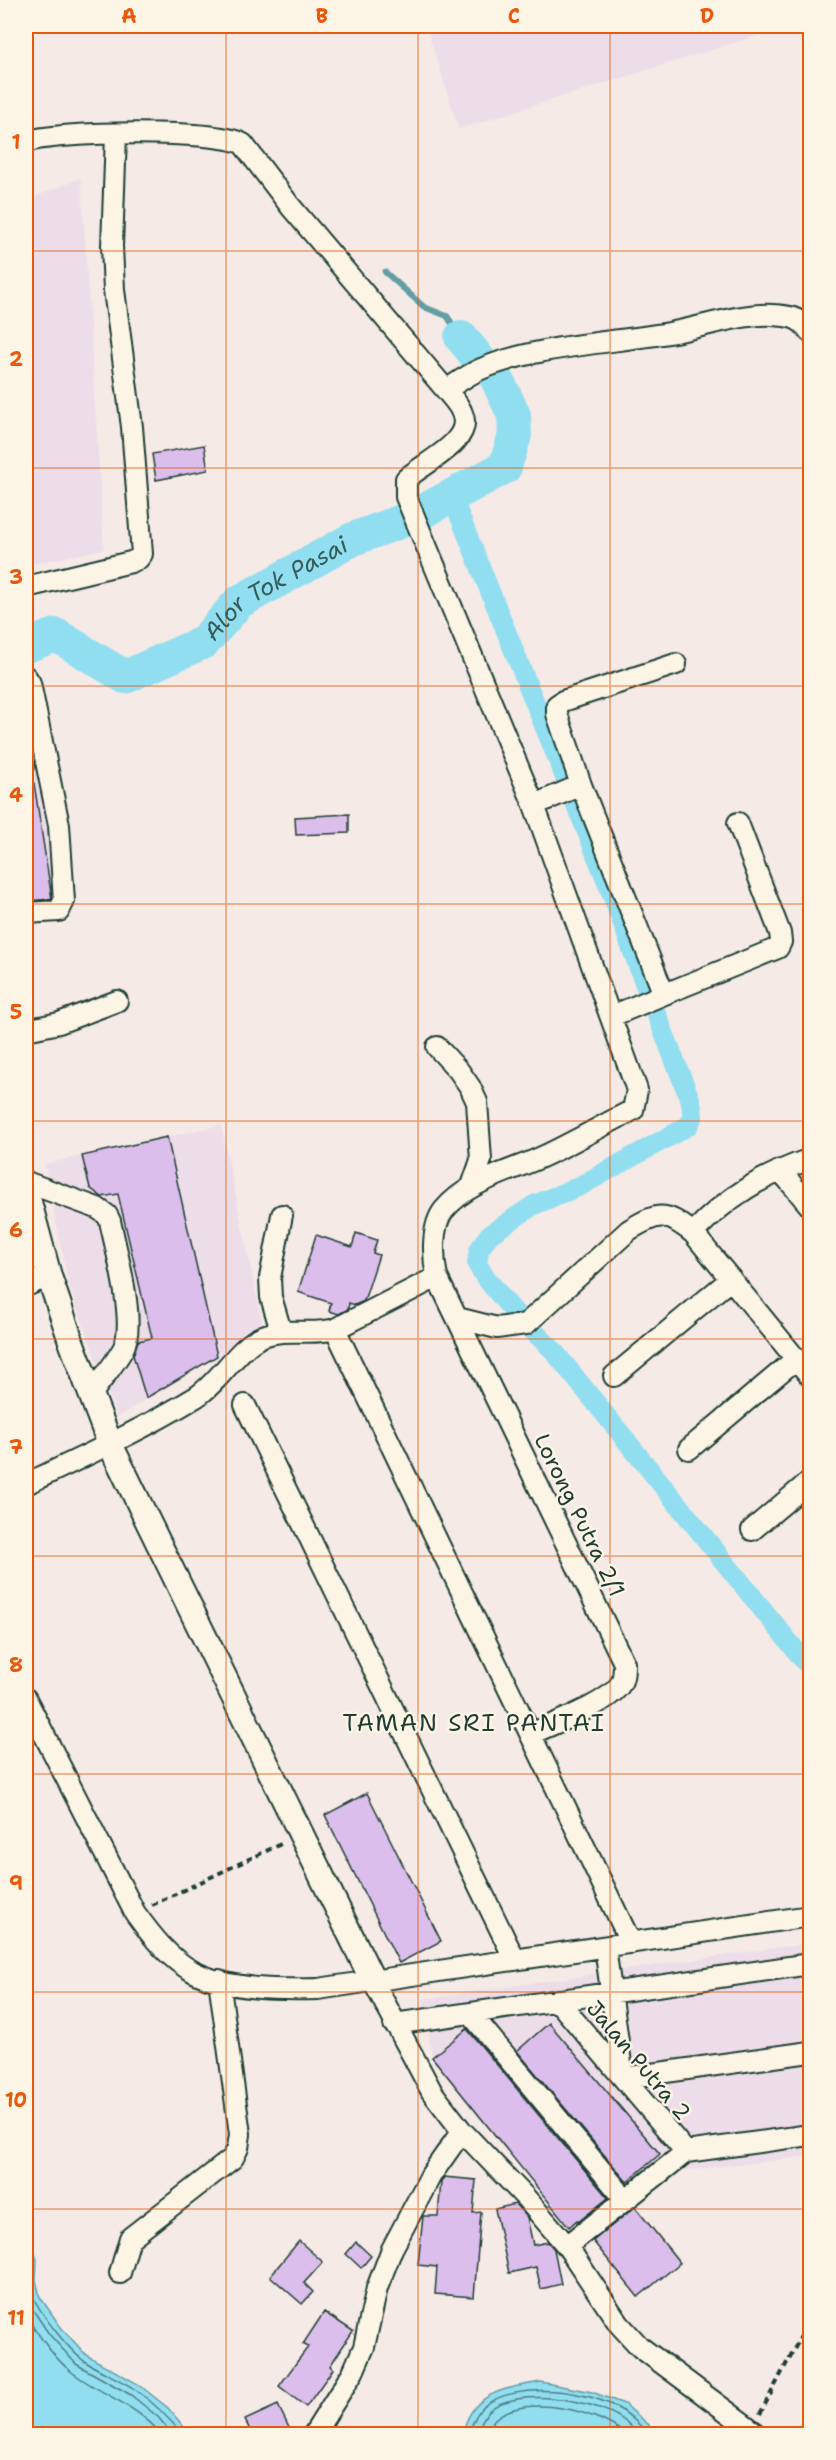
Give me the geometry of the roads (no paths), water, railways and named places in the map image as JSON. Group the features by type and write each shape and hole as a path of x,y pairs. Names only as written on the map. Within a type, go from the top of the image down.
{"main road":[{"path":"27,1205 91,1395 110,1444 373,1981"}],"street":[{"path":"26,142 72,134 116,134 224,137 243,144 291,207 446,390 463,414 464,430 454,443 406,479 404,491 534,805 637,1090 633,1110 544,1157 472,1186 443,1212 438,1222 434,1261 437,1277 335,1329 324,1332 281,1331 252,1342 214,1382 195,1397 110,1444 26,1484"},
{"path":"26,587 131,562 142,554 132,427 114,290 112,246 116,134"},
{"path":"446,390 481,369 535,353 670,333 749,317 769,314 790,317 803,321 810,332"},
{"path":"653,999 661,987 574,789 557,705 563,701 676,664"},
{"path":"26,677 30,683 60,825 64,901 59,911 26,913"},
{"path":"534,805 574,789"},
{"path":"612,1016 778,948 781,942 780,933 738,823"},
{"path":"26,1030 59,1023 117,1001"},
{"path":"436,1047 459,1071 477,1102 482,1161 472,1186"},
{"path":"693,1233 729,1199 749,1185 810,1159"},
{"path":"780,1170 810,1206"},
{"path":"26,1182 97,1208 107,1215 110,1221 128,1310 127,1338 124,1348 91,1395"},
{"path":"281,1331 271,1297 270,1278 282,1215"},
{"path":"457,1318 497,1328 526,1324 629,1230 648,1219 661,1216 674,1218 693,1233 810,1377"},
{"path":"26,1286 50,1276"},
{"name":"Lorong Putra 2/1","path":"437,1277 624,1663 624,1676 620,1686 603,1700 531,1734"},
{"path":"614,1376 731,1280"},
{"path":"335,1329 631,1942"},
{"path":"689,1449 796,1359"},
{"path":"245,1405 515,1960"},
{"path":"752,1530 810,1481"},
{"path":"26,1699 135,1913 155,1940 174,1958 194,1972 219,1980 243,1986 291,1990 318,1989 810,1916"},
{"path":"605,1947 623,2078 810,2052"},
{"path":"394,2024 810,1964"},
{"path":"120,2273 130,2238 233,2158 238,2148 240,2134 219,1980"},
{"path":"373,1981 432,2092 462,2131 525,2197 567,2246 620,2324 640,2347 754,2433"},
{"name":"Jalan Putra 2","path":"557,2000 686,2152"},
{"path":"470,2013 625,2199"},
{"path":"314,2434 353,2372 364,2347 377,2288 401,2232 431,2175 462,2131"},
{"path":"567,2246 686,2152 810,2135"}],"water":[{"path":"26,2223 37,2260 36,2280 40,2297 60,2326 86,2355 138,2384 168,2408 190,2434 26,2434"},
{"path":"540,2382 592,2392 624,2404 649,2425 650,2434 463,2434 473,2409 481,2401 502,2390"}],"waterway":[{"name":"Alor Tok Pasai","path":"385,272 424,307 447,316 461,337"},
{"name":"Alor Tok Pasai","path":"461,337 478,358"},
{"name":"Alor Tok Pasai","path":"418,514 505,467 515,435 514,415 494,373"},
{"path":"452,497 610,889 691,1102 693,1117 688,1126 580,1186 534,1205 489,1235 479,1250 477,1264 519,1318"},
{"name":"Alor Tok Pasai","path":"26,646 56,635 125,677 204,642 239,602 353,539 402,521"},
{"path":"531,1329 553,1350 810,1668"}],"district":[{"name":"TAMAN SRI PANTAI","path":"474,1723"}]}
